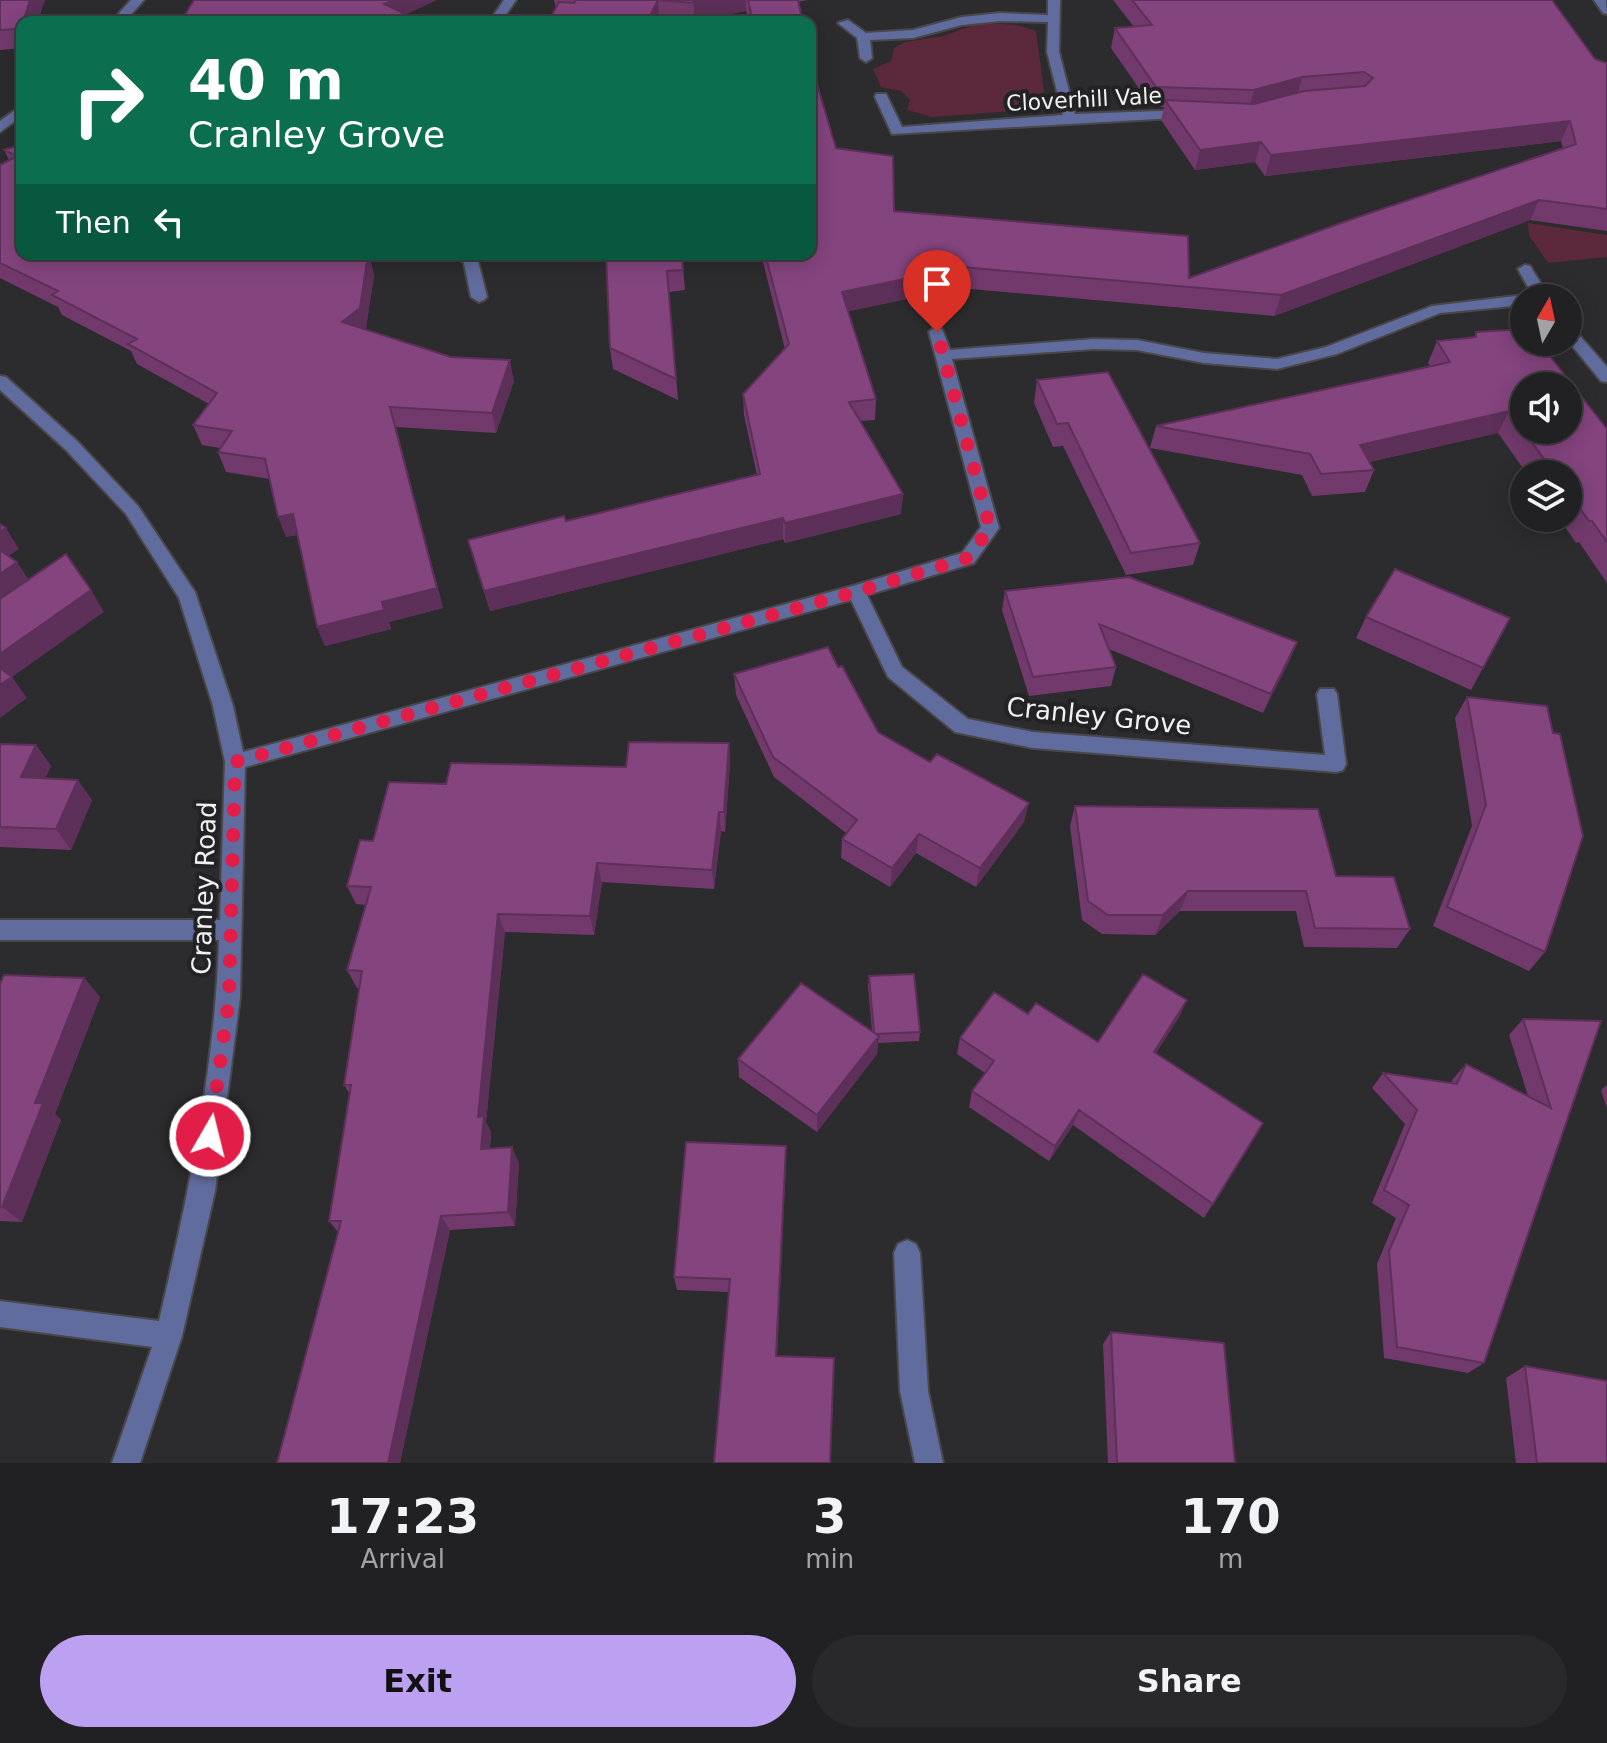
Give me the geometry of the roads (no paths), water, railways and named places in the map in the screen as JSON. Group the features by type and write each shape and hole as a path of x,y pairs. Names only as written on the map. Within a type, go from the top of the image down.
{"street":[{"path":"123,16 138,0"},
{"path":"1054,0 1053,52 1070,118"},
{"path":"1600,0 1607,10"},
{"path":"844,23 863,37 913,34 987,18 1054,19"},
{"path":"863,37 866,58"},
{"name":"Cloverhill Vale","path":"881,97 897,131 1164,113 1206,115"},
{"path":"0,128 16,114"},
{"path":"470,260 479,297"},
{"path":"1525,269 1533,284"},
{"path":"943,355 1094,344 1137,345 1204,358 1277,364 1331,351 1437,309 1510,301"},
{"path":"235,762 856,592 968,558 990,528 937,332"},
{"path":"1582,348 1607,377"},
{"name":"Cranley Road","path":"0,381 71,445 132,510 188,597 223,706 235,762 229,998 202,1191 169,1336 126,1463"},
{"name":"Cranley Grove","path":"856,592 895,672 962,726 1033,740 1336,764 1327,694"},
{"path":"0,930 231,930"},
{"path":"907,1253 914,1391 929,1463"},
{"path":"0,1314 169,1336"}]}
